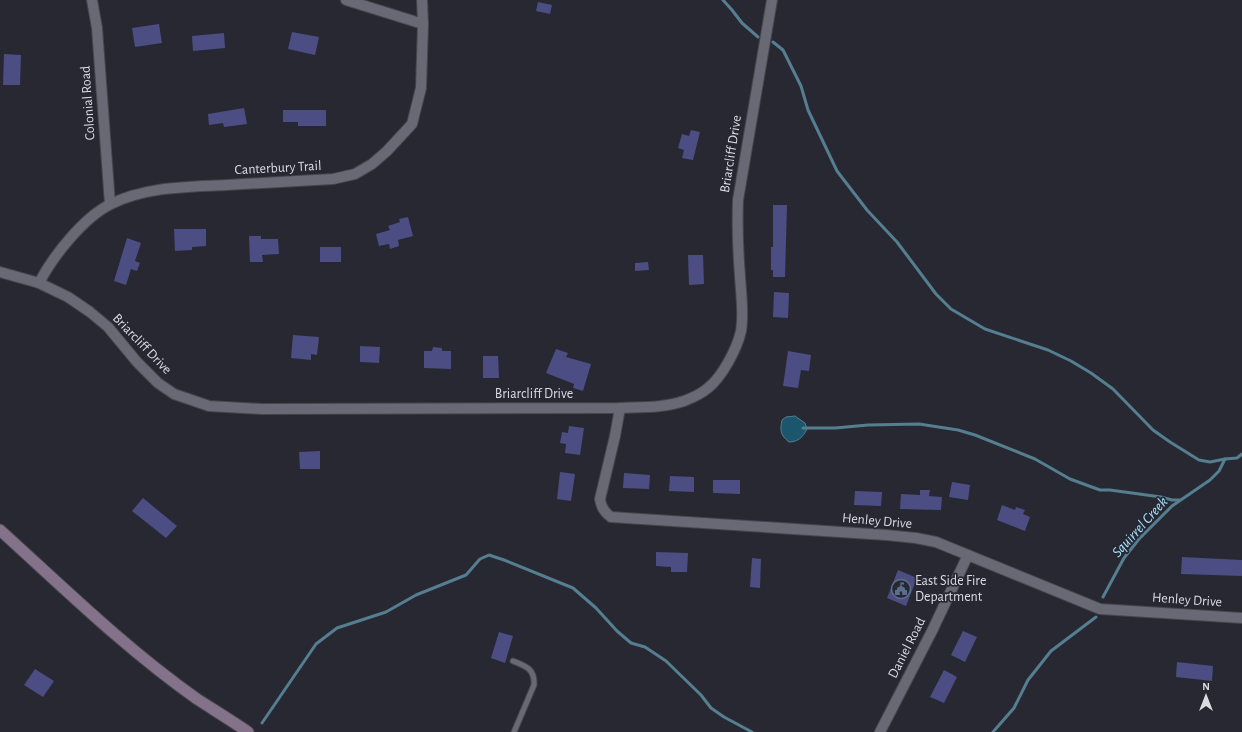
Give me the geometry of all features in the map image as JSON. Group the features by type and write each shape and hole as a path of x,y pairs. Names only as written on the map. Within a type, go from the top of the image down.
{"main road":[{"path":"0,530 89,612 135,651 197,699 248,732"}],"street":[{"name":"Colonial Road","path":"92,0 97,28 110,204"},
{"path":"346,0 423,24"},
{"name":"Canterbury Trail","path":"39,283 47,267 86,222 110,204 129,197 151,191 181,188 333,179 356,174 372,164 387,151 412,124 421,88 423,24 422,0"},
{"name":"Briarcliff Drive","path":"0,272 39,283 68,298 90,312 108,327 137,362 158,383 174,394 209,406 262,409 620,408 659,406 682,401 696,396 709,388 723,370 734,352 741,331 742,311 737,231 738,200 772,0"},
{"name":"Henley Drive","path":"620,408 600,498 601,506 604,512 611,517 916,538 936,542 1100,609 1242,618"},
{"name":"Daniel Road","path":"880,732 932,631 968,555"}],"lane":[{"path":"513,661 524,665 535,677 534,685 514,732"}],"water":[{"path":"795,416 805,423 807,429 800,438 789,442 781,432 782,420 786,417"}],"building":[{"path":"538,2 552,5 550,14 536,11"},
{"path":"159,24 162,43 135,47 132,28"},
{"path":"292,32 319,37 315,55 288,49"},
{"path":"224,33 225,48 193,51 192,36"},
{"path":"4,54 21,55 20,85 3,85"},
{"path":"244,108 247,124 224,127 223,123 209,125 208,114"},
{"path":"283,110 326,110 326,126 298,126 298,122 283,122"},
{"path":"691,130 700,132 693,160 682,158 684,150 678,148 682,134 689,136"},
{"path":"773,205 787,205 785,277 773,277 773,270 771,270 771,247 773,247"},
{"path":"408,217 413,236 398,240 399,246 390,249 389,244 379,246 376,234 390,230 388,226 400,222 399,219"},
{"path":"174,229 206,229 206,246 192,247 192,250 175,251"},
{"path":"249,236 261,236 261,239 278,239 279,254 262,255 263,262 250,262"},
{"path":"127,238 141,243 135,261 140,263 137,271 131,269 126,285 114,281"},
{"path":"320,247 341,247 341,262 320,262"},
{"path":"688,255 703,255 704,284 689,285"},
{"path":"648,262 649,270 635,271 635,263"},
{"path":"774,292 789,293 788,318 773,317"},
{"path":"293,335 319,337 317,355 311,354 311,360 291,358"},
{"path":"360,346 380,347 379,363 360,362"},
{"path":"433,347 442,348 442,351 451,351 451,369 424,368 424,351 432,351"},
{"path":"556,349 568,353 566,357 591,364 583,391 573,388 574,384 546,373"},
{"path":"788,351 811,355 809,371 801,370 798,388 783,386"},
{"path":"483,356 498,356 499,378 483,378"},
{"path":"569,426 584,428 580,455 565,453 566,444 560,443 562,432 568,433"},
{"path":"320,451 320,469 300,469 299,452"},
{"path":"560,472 575,474 571,501 557,499"},
{"path":"624,473 650,475 649,489 623,488"},
{"path":"670,476 694,477 694,492 669,491"},
{"path":"713,480 740,480 740,494 713,493"},
{"path":"952,482 970,485 968,500 949,497"},
{"path":"920,490 930,490 929,496 942,497 941,510 900,509 901,494 920,495"},
{"path":"855,491 882,492 881,506 854,505"},
{"path":"143,498 177,526 166,538 132,511"},
{"path":"1002,505 1015,510 1016,507 1025,510 1023,514 1030,517 1025,531 997,520"},
{"path":"656,552 688,553 687,572 671,572 671,567 656,566"},
{"path":"1182,557 1242,560 1242,576 1181,574"},
{"path":"752,558 761,559 760,588 750,587"},
{"path":"898,570 917,578 906,606 887,598"},
{"path":"963,631 977,637 965,662 951,655"},
{"path":"499,632 513,636 505,663 491,658"},
{"path":"1177,662 1213,666 1212,681 1176,677"},
{"path":"35,669 54,681 43,697 24,685"},
{"path":"944,670 957,677 944,703 930,697"}],"waterway":[{"path":"723,0 742,23 758,37"},
{"path":"773,42 783,50 801,86 808,110 837,171 867,210 897,242 936,294 951,309 985,329 1048,350 1091,373 1113,389 1153,430 1199,460 1210,462 1237,458 1242,454"},
{"path":"803,428 919,424 958,430 975,435 1035,459 1070,479 1100,490 1110,490 1180,500"},
{"name":"Squirrel Creek","path":"1103,597 1124,558 1139,539 1172,506 1210,480 1219,471 1225,459"},
{"path":"262,723 316,644 337,628 386,612 416,595 466,575 480,559 489,555 573,588 596,608 617,631 631,643 645,647 666,661 701,695 711,708 752,732"},
{"name":"Squirrel Creek","path":"993,732 1014,708 1028,680 1051,651 1096,617"}],"place":[{"name":"East Side Fire Department","path":"901,589"}]}
